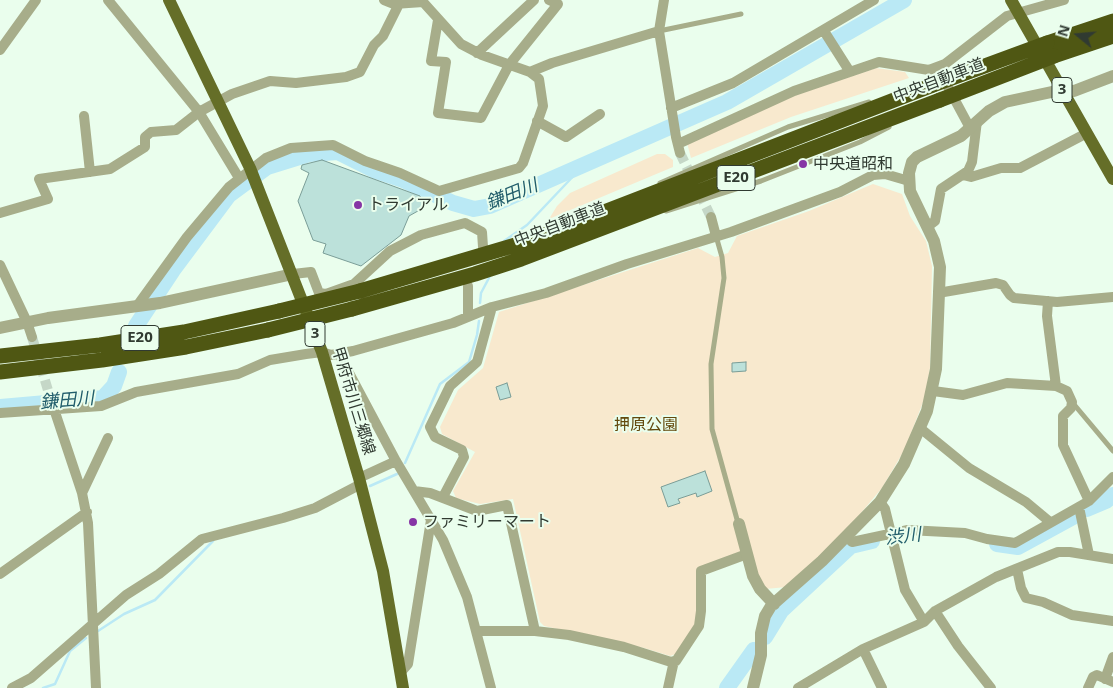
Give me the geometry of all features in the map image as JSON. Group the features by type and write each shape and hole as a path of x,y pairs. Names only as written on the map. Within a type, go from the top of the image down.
{"highway":[{"name":"中央自動車道","path":"0,356 100,345 184,332 360,291 483,251 574,230 940,100 1113,21"},
{"name":"中央自動車道","path":"0,372 102,360 213,342 471,280 532,255 574,230 933,84 1051,49 1113,36"}],"main road":[{"name":"甲府市川三郷線","path":"169,0 250,168 322,352 360,481 383,571 403,688"},
{"name":"3","path":"1011,0 1113,179"}],"street":[{"path":"0,50 36,0"},
{"path":"108,0 199,112 239,178"},
{"path":"138,306 188,238 239,178 266,158 291,148 333,145 365,162 400,173 439,191 519,168 523,163 543,106 539,79 530,72 477,53 461,44 423,1 399,4 384,0"},
{"path":"477,53 534,0"},
{"path":"438,20 431,61 446,62 438,113 481,118 509,65 558,4 550,0"},
{"path":"664,0 659,31 678,145 786,94 879,62 929,70 945,64 1008,16 1064,0"},
{"path":"671,110 732,83 824,31 874,0"},
{"path":"0,213 48,198 39,179 110,169 145,147 145,137 151,132 176,130 218,100 270,81 296,83 346,77 360,72 374,45 383,36 399,4"},
{"path":"530,72 552,63 659,31"},
{"path":"824,31 850,72"},
{"path":"926,227 935,221 941,189 963,175 972,162 973,124 937,67"},
{"path":"753,688 761,654 761,633 765,616 774,604 847,537 880,502 904,464 920,428 933,391 938,343 938,256 914,201 909,181 912,162 917,157 961,136 973,124 1005,102 1061,90 1074,91 1113,76"},
{"path":"537,121 566,137 600,114"},
{"path":"84,116 90,172"},
{"path":"963,175 971,177 1001,168 1020,168 1087,133"},
{"path":"1,413 101,406 136,392 238,374 270,360 322,352 339,354 453,323 492,306 546,293 840,192 873,175 885,174 909,181"},
{"path":"711,217 716,236"},
{"path":"0,328 27,322 160,303 293,274 311,272 319,293 326,294 354,284 372,265 420,235 465,223 482,232 483,251"},
{"path":"0,265 27,322 32,337"},
{"path":"468,317 471,280"},
{"path":"938,294 996,283 1003,284 1010,296 1014,298 1048,301 1113,297"},
{"path":"1048,301 1047,316 1056,386"},
{"path":"443,498 464,457 462,450 435,437 430,427 450,386 477,362 492,306"},
{"path":"339,354 396,461 443,540 467,597 491,688"},
{"path":"933,391 963,395 1007,383 1056,386 1067,391 1072,402 1071,408 1063,416 1063,445 1089,501"},
{"path":"50,397 82,493 86,512 96,688"},
{"path":"920,428 969,468 1026,502 1050,522"},
{"path":"82,493 108,438"},
{"path":"12,688 31,678 126,595 159,574 202,539 315,508 396,461"},
{"path":"847,537 852,542 890,536 908,530 965,533 987,539 1015,543 1089,501 1113,477"},
{"path":"414,491 430,493 477,510 507,505 535,631"},
{"path":"880,502 885,509 890,536 905,590 924,622"},
{"path":"1079,507 1089,555"},
{"path":"0,574 86,512"},
{"path":"401,672 408,664 431,520"},
{"path":"739,524 753,576 760,589 774,604"},
{"path":"798,688 863,649 924,622 935,611 996,577 1058,552 1113,559"},
{"path":"668,688 674,661 676,661 698,626 701,612 700,571 747,554"},
{"path":"1017,569 1021,588 1026,598 1043,602 1072,615 1113,621"},
{"path":"935,611 958,646 991,688"},
{"path":"477,631 535,631 597,641 674,661"},
{"path":"863,649 882,688"},
{"path":"1088,688 1093,677 1097,675 1109,680 1113,656"}],"lane":[{"path":"659,31 741,14"},
{"path":"716,236 722,257 724,278 723,297 711,364 712,430 739,524"},
{"path":"1072,402 1113,451"}],"green space":[{"path":"876,68 905,72 909,78 791,117 691,158 687,143 769,104"},
{"path":"657,154 665,154 673,160 673,167 549,219 557,206 570,193"},
{"name":"押原公園","path":"873,184 902,194 910,216 926,241 932,266 930,368 925,397 905,449 882,488 850,526 787,587 765,589 757,580 750,548 698,569 696,627 676,654 670,656 644,648 544,626 540,622 513,499 480,504 456,498 453,491 475,452 442,434 440,427 458,390 483,368 499,312 698,248 715,257 728,253 737,236 809,211"}],"building":[{"path":"322,160 420,196 425,207 409,216 401,235 361,266 323,253 326,244 313,240 298,201 309,173 301,169 302,165"},
{"path":"746,362 746,371 732,372 732,363"},
{"path":"507,383 511,397 500,400 496,387"},
{"path":"705,471 712,491 697,497 696,493 678,499 680,503 668,507 661,487"}],"waterway":[{"name":"鎌田川","path":"136,326 173,270 229,195 267,167 309,154 338,152 376,171 403,180 453,203 474,209 490,206 727,102 904,0"},
{"path":"504,241 527,225 581,168"},
{"path":"480,303 481,293 490,276"},
{"path":"405,463 440,384 469,362 479,321"},
{"name":"鎌田川","path":"0,407 103,398 114,386 119,372"},
{"path":"370,486 397,474"},
{"name":"渋川","path":"1087,509 1106,501 1113,495"},
{"name":"渋川","path":"997,544 1018,547 1073,517"},
{"path":"98,631 124,614 155,600 213,541"},
{"name":"渋川","path":"765,637 781,611 851,546 872,541"},
{"path":"43,688 55,684 70,651 86,638"},
{"name":"渋川","path":"727,688 754,650"}],"tunnel":[{"path":"680,153 711,217"},
{"path":"32,337 50,397"}],"place":[{"name":"中央道昭和","path":"803,164"},
{"name":"トライアル","path":"358,205"},
{"name":"ファミリーマート","path":"413,522"}]}
